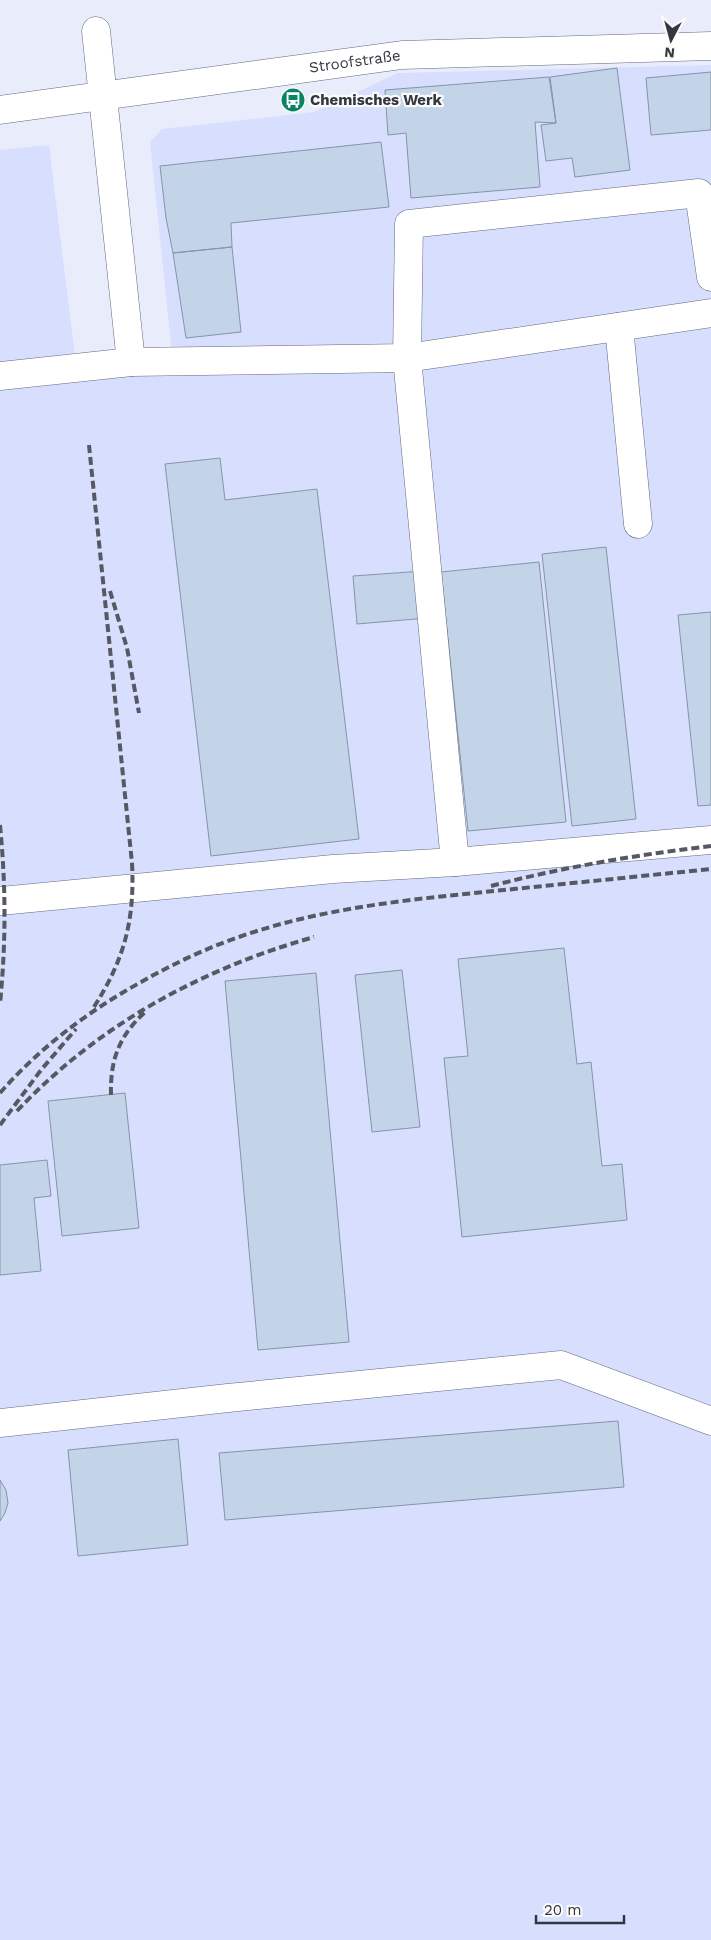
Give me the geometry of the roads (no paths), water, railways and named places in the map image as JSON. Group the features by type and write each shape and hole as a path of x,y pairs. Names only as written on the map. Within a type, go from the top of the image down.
{"street":[{"path":"96,32 131,362"},
{"name":"Stroofstraße","path":"0,110 402,55 711,46"},
{"path":"455,862 407,358 409,224 699,193 711,277"},
{"path":"0,376 131,362 407,358 711,313"},
{"path":"619,327 638,524"},
{"path":"0,901 333,869 455,862 711,840"},
{"path":"0,1423 561,1365 711,1421"}],"railway":[{"path":"89,445 132,863 132,904 125,940 112,975 92,1010"},
{"path":"110,591 127,648 139,713"},
{"path":"0,825 4,914 0,1004"},
{"path":"491,886 600,862 711,846"},
{"path":"0,1093 42,1051 89,1014 164,969 239,937 304,918 403,901 711,869"},
{"path":"17,1111 48,1080 82,1052 154,1004 192,983 231,966 272,950 314,937"},
{"path":"111,1095 112,1071 118,1049 129,1030 145,1012"},
{"path":"0,1125 41,1070 76,1029"}],"place":[{"name":"Chemisches Werk","path":"293,100"}]}
